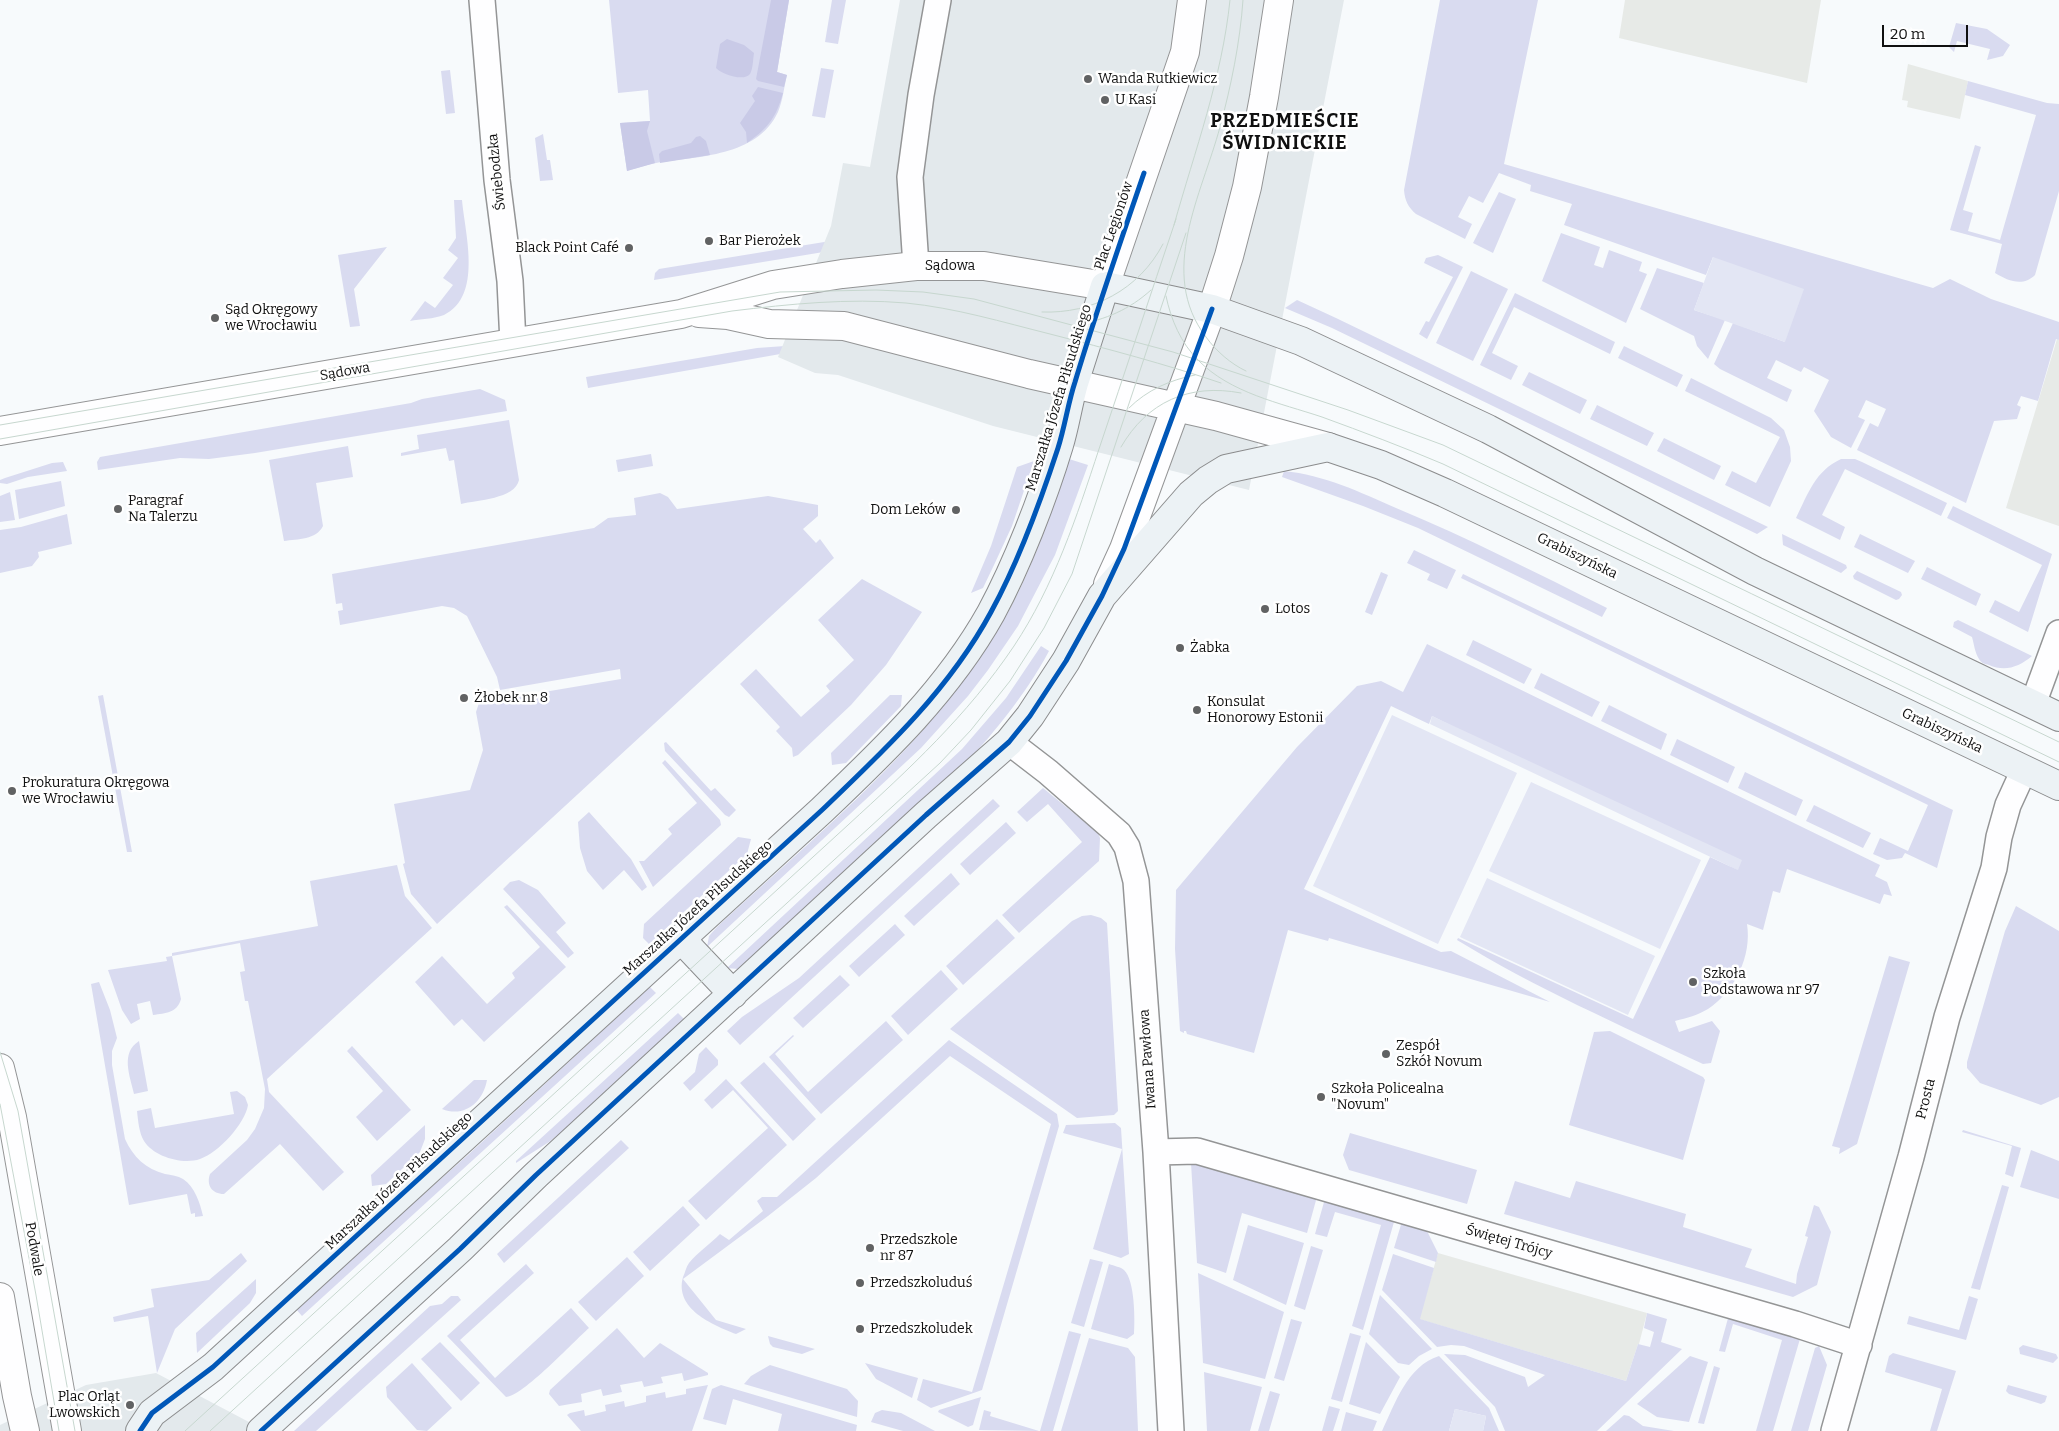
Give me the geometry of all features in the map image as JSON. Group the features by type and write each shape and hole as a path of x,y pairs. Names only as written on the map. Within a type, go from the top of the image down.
{"main road":[{"name":"Sądowa","path":"1105,286 1212,309"},
{"name":"Marszałka Józefa Piłsudskiego","path":"140,1431 152,1413 213,1367 816,816 903,733 964,656 994,607 1031,523 1058,446 1074,384 1105,286"},
{"path":"1212,309 1301,341 1488,429 1756,571 2059,717"},
{"path":"260,1431 475,1236 536,1175 1009,742 1030,716 1066,661 1102,596 1191,494 1208,480 1226,469 1328,447"},
{"name":"Grabiszyńska","path":"1328,447 1381,466 1445,493 2059,786"},
{"path":"681,939 733,994"}],"street":[{"name":"Świebodzka","path":"482,0 497,180 510,281 513,343"},
{"path":"916,266 910,177 921,95 938,0"},
{"name":"Plac Legionów","path":"1105,286 1185,52 1192,0"},
{"path":"1102,596 1124,548 1212,309 1229,256 1247,187 1264,97 1279,0"},
{"name":"Sądowa","path":"0,431 690,312 773,284 842,274 916,266 984,266 1105,286"},
{"name":"Sądowa","path":"690,312 728,315 769,324 844,326 1074,384"},
{"name":"Grabiszyńska","path":"1074,384 1228,419 1328,447"},
{"path":"2033,704 2059,633"},
{"name":"Iwana Pawłowa","path":"1009,742 1048,772 1119,834 1127,847 1136,881 1156,1152 1171,1431"},
{"name":"Prosta","path":"1834,1431 1860,1345 1947,1017 1994,868 1999,837 2008,805 2024,770"},
{"name":"Podwale","path":"0,1068 12,1117 67,1431"},
{"name":"Świętej Trójcy","path":"1156,1152 1197,1151 1812,1329 1860,1345"},
{"path":"0,1297 25,1431"}],"shaded area":[{"path":"609,0 789,0 777,72 787,75 780,107 768,127 756,138 725,152 656,163 627,171 620,123 650,121 648,90 618,93"},
{"path":"771,0 789,0 777,72 787,75 784,87 756,79"},
{"path":"832,0 846,0 838,44 825,42"},
{"path":"900,0 1344,0 1249,490 993,426 838,375 815,373 778,357 831,226 843,163 870,167"},
{"path":"1440,0 1538,0 1504,164 1933,288 1950,279 1991,299 2059,322 2059,340 2056,339 2038,401 2021,396 2017,405 2021,407 2017,419 1994,421 1966,503 1857,450 1870,423 1878,427 1886,409 1866,400 1858,417 1865,420 1851,448 1831,437 1814,411 1829,380 1804,367 1801,372 1776,360 1767,378 1792,390 1787,402 1720,369 1714,364 1733,323 1785,342 1713,257 1706,275 1564,225 1572,204 1530,191 1531,185 1499,173 1483,203 1469,196 1458,217 1472,224 1465,239 1416,214 1407,204 1404,190"},
{"path":"1625,0 1821,0 1807,83 1619,38"},
{"path":"1956,23 1987,29 2010,45 2003,56 1987,60 1990,49 1957,41 1954,52 1949,47"},
{"path":"727,39 744,45 754,53 752,69 747,76 733,76 723,73 716,68 720,44"},
{"path":"1908,64 1968,81 1960,119 1907,107 1908,101 1902,100"},
{"path":"821,68 834,70 825,118 812,116"},
{"path":"450,70 455,113 446,114 441,71"},
{"path":"1968,81 2047,103 2059,104 2059,191 2035,275 2026,281 2015,282 1995,273 2002,244 1950,230 1975,145 1981,147 1963,210 1973,213 1968,231 2000,240 2036,115 1965,95"},
{"path":"758,87 783,93 770,122 747,143 746,132 740,123 755,101 752,96"},
{"path":"650,121 647,131 655,163 627,171 620,123"},
{"path":"543,134 547,160 550,160 553,180 540,181 535,138"},
{"path":"700,136 706,141 710,155 660,163 659,154 662,151 691,143 696,137"},
{"path":"1499,192 1516,199 1493,253 1473,243"},
{"path":"454,200 462,200 468,246 468,279 464,294 456,306 444,315 410,321 425,301 435,308 453,285 443,278 458,258 448,250 456,238"},
{"path":"1561,233 1600,247 1594,265 1603,268 1609,250 1642,262 1639,271 1647,274 1626,323 1542,281"},
{"path":"867,235 878,243 654,280 655,273 659,269"},
{"path":"387,247 354,289 360,326 350,327 338,255"},
{"path":"1438,255 1463,267 1427,339 1419,334 1426,321 1429,322 1453,277 1424,263 1426,258"},
{"path":"1713,257 1804,289 1785,342 1694,310"},
{"path":"1657,268 1704,283 1694,310 1725,320 1708,359 1697,346 1694,336 1640,309"},
{"path":"1471,271 1508,289 1473,361 1436,343"},
{"path":"1515,293 1615,342 1610,354 1514,307 1492,353 1518,366 1511,380 1480,365"},
{"path":"1297,300 1768,527 1757,534 1332,328 1285,308"},
{"path":"2057,339 2059,340 2059,526 2006,508"},
{"path":"785,346 786,353 588,388 586,377 757,348"},
{"path":"1624,346 1683,375 1677,387 1618,358"},
{"path":"1529,372 1587,400 1580,414 1522,385"},
{"path":"1691,378 1771,418 1784,430 1790,447 1791,461 1770,507 1725,485 1732,471 1756,483 1780,437 1685,391"},
{"path":"480,389 505,400 507,411 255,453 209,459 180,458 98,470 97,462 100,457 411,403 422,399"},
{"path":"1597,405 1654,433 1647,446 1590,419"},
{"path":"509,420 519,480 511,491 494,498 461,504 454,460 449,461 446,448 401,456 401,453 419,449 417,435"},
{"path":"1664,438 1721,466 1714,480 1657,451"},
{"path":"348,446 353,477 316,483 323,526 320,531 301,539 284,541 269,460"},
{"path":"651,454 653,466 618,472 616,460"},
{"path":"1069,459 1088,465 1055,555 1018,626 988,670 968,696 921,748 707,947 709,936 717,927 879,777 917,737 952,695 985,650 1022,586 1037,550"},
{"path":"1841,459 1855,459 1947,503 1941,516 1845,469 1822,515 1845,527 1840,540 1796,518 1818,477 1832,464"},
{"path":"1034,461 1012,526 994,565 983,588 971,593 991,546 1017,467"},
{"path":"63,462 67,471 28,477 7,484 0,483 0,480 5,478 52,463"},
{"path":"1284,471 1328,480 1369,496 1423,519 1607,608 1602,617 1418,528 1282,477"},
{"path":"61,481 65,506 19,519 15,490"},
{"path":"10,492 15,520 0,522 0,496"},
{"path":"660,493 668,497 677,509 768,496 818,505 818,516 803,529 816,543 820,539 834,558 437,924 411,894 403,864 405,863 394,804 470,790 483,750 476,712 479,703 621,679 620,669 500,690 497,677 467,616 454,608 442,606 340,625 338,611 343,610 342,603 336,604 332,574 594,528 608,518 636,515 634,498"},
{"path":"1953,506 2052,554 2028,632 1989,612 1995,600 2019,612 2042,565 1947,518"},
{"path":"67,514 72,544 38,552 39,557 32,566 0,573 0,530 21,527"},
{"path":"1782,534 1846,565 1847,568 1841,573 1783,545"},
{"path":"1860,534 1915,561 1908,573 1854,547"},
{"path":"1414,550 1456,570 1447,589 1427,580 1430,574 1407,563"},
{"path":"1927,567 1981,594 1976,606 1921,579"},
{"path":"1857,571 1901,592 1902,595 1896,600 1854,579 1853,576"},
{"path":"1381,572 1388,575 1372,615 1365,612"},
{"path":"1463,574 1953,810 1937,868 1905,853 1902,858 1887,860 1873,854 1880,838 1908,851 1928,805 1461,578"},
{"path":"862,579 922,612 886,665 851,705 798,755 793,757 792,748 776,731 780,727 740,684 756,669 801,717 830,691 826,686 854,660 818,620"},
{"path":"1958,620 2032,656 2017,666 2006,668 1983,663 1976,654 1972,637 1953,627 1954,622"},
{"path":"1473,640 1532,669 1524,684 1466,655"},
{"path":"1427,644 1880,865 1875,876 1887,882 1892,896 1884,894 1880,904 1787,869 1780,893 1773,891 1763,930 1747,924 1747,948 1740,972 1734,983 1708,1009 1675,1021 1679,1032 1712,1021 1720,1031 1711,1063 1703,1064 1547,990 1457,940 1458,938 1633,1019 1710,857 1738,870 1432,716 1429,724 1391,706 1304,889 1441,952 1451,951 1550,1002 1329,938 1328,941 1288,930 1254,1053 1187,1034 1186,1031 1184,1033 1180,1031 1175,949 1176,890 1297,747 1357,686 1381,681 1403,692"},
{"path":"1041,646 1049,651 1040,668 994,731 955,775 747,966 738,969 727,968 962,749 1006,698"},
{"path":"1541,673 1600,702 1592,717 1534,688"},
{"path":"103,695 132,852 127,852 98,696"},
{"path":"890,695 902,695 901,706 846,763 832,765 831,753"},
{"path":"1609,705 1667,734 1661,750 1601,721"},
{"path":"1392,715 1517,773 1438,944 1313,886"},
{"path":"1432,716 1742,860 1738,870 1430,724"},
{"path":"1677,739 1735,767 1728,783 1670,755"},
{"path":"666,742 711,791 715,788 736,810 729,817 665,751 664,743"},
{"path":"665,760 720,820 721,825 653,887 639,861 644,861 672,834 668,829 697,803 662,763"},
{"path":"1745,772 1803,800 1796,816 1738,788"},
{"path":"1531,782 1701,860 1660,949 1489,871"},
{"path":"1043,788 1098,833 1100,838 1099,861 1019,933 1002,915 1082,842 1048,804 1027,822 1017,812"},
{"path":"993,799 1000,806 740,1045 727,1031 742,1017 799,978"},
{"path":"1814,805 1871,833 1863,848 1806,821"},
{"path":"589,812 631,859 647,887 642,891 624,870 603,890 587,871 580,848 578,822"},
{"path":"1006,822 1016,833 970,875 960,864"},
{"path":"738,837 751,839 747,854 649,944 643,938 644,924"},
{"path":"397,865 405,896 432,928 267,1079 269,1092 344,1172 323,1191 280,1144 224,1194 213,1191 211,1188 209,1182 210,1174 247,1140 255,1129 264,1108 265,1089 248,1001 245,1001 240,972 245,971 240,943 172,956 172,953 318,926 310,881"},
{"path":"951,873 960,884 914,926 904,916"},
{"path":"1487,878 1655,956 1628,1015 1460,937"},
{"path":"519,880 538,890 566,923 556,932 574,953 568,958 503,889 510,882"},
{"path":"507,905 566,967 484,1042 462,1019 454,1026 415,982 442,956 487,1004 515,978 512,973 540,947 504,907"},
{"path":"2016,906 2059,931 2059,1097 2041,1105 1980,1083 1967,1068 1967,1062 2005,931"},
{"path":"1091,915 1101,918 1107,923 1118,1111 1114,1115 1077,1118 950,1029 1072,921 1082,916"},
{"path":"997,919 1015,938 963,985 946,966"},
{"path":"895,924 905,935 859,977 849,966"},
{"path":"172,956 181,999 179,1004 174,1010 153,1015 150,1001 137,1004 140,1019 131,1024 122,1010 108,970 167,961 166,957"},
{"path":"1889,956 1910,962 1857,1144 1839,1154 1840,1148 1832,1146"},
{"path":"941,970 958,989 908,1035 891,1016"},
{"path":"840,975 850,985 803,1028 793,1018"},
{"path":"99,982 110,1010 117,1038 112,1051 112,1065 125,1139 136,1157 146,1165 158,1172 179,1177 187,1182 196,1196 203,1216 195,1217 195,1213 191,1214 187,1194 129,1205 91,984"},
{"path":"650,987 656,993 302,1316 295,1308 469,1154"},
{"path":"678,1013 686,1021 585,1114 549,1142 516,1163 516,1161"},
{"path":"886,1021 903,1040 821,1114 769,1057 793,1035 775,1054 808,1092"},
{"path":"1610,1031 1703,1077 1705,1080 1683,1160 1569,1125 1594,1032"},
{"path":"949,1040 1057,1114 1059,1126 982,1390 931,1408 917,1400 923,1379 972,1392 1051,1124 950,1056 816,1178 683,1279 716,1320 746,1329 736,1334 717,1326 690,1307 684,1298 682,1288 683,1277 693,1259 720,1234 729,1240 763,1211 757,1201 762,1197 777,1197"},
{"path":"139,1041 148,1091 134,1094 128,1058 133,1046"},
{"path":"352,1046 411,1110 377,1141 356,1117 383,1091 347,1051"},
{"path":"706,1047 718,1060 718,1065 690,1091 683,1083 695,1072 699,1054"},
{"path":"764,1062 816,1119 793,1141 740,1083"},
{"path":"726,1079 787,1145 706,1220 688,1201 768,1128 733,1090 712,1109 704,1100"},
{"path":"474,1080 487,1080 482,1095 472,1106 458,1111 442,1109"},
{"path":"237,1091 245,1097 248,1105 246,1113 230,1137 207,1156 193,1161 169,1158 149,1147 142,1138 137,1111 151,1108 155,1128 234,1114 230,1092"},
{"path":"1115,1123 1121,1128 1129,1254 1121,1258 1093,1249 1122,1149 1063,1133 1066,1125"},
{"path":"425,1125 425,1139 420,1152 386,1184 372,1186 371,1175"},
{"path":"1963,1130 2021,1148 2013,1177 2005,1174 2012,1146 1962,1132"},
{"path":"1350,1133 1477,1170 1467,1204 1349,1170 1343,1155"},
{"path":"621,1140 629,1148 504,1263 497,1254"},
{"path":"2031,1150 2059,1161 2059,1199 2020,1187"},
{"path":"1195,1161 1318,1193 1307,1233 1242,1213 1226,1273 1197,1263 1191,1163"},
{"path":"1515,1181 1570,1198 1576,1181 1686,1214 1683,1227 1752,1249 1745,1267 1796,1284 1797,1274 1808,1237 1805,1236 1814,1205 1819,1207 1831,1232 1817,1285 1793,1297 1504,1214"},
{"path":"2002,1185 2009,1187 1980,1290 1971,1288"},
{"path":"1326,1195 1396,1215 1363,1330 1352,1326 1381,1225 1335,1212 1327,1237 1315,1234"},
{"path":"683,1206 700,1225 650,1271 633,1252"},
{"path":"1403,1218 1424,1225 1438,1253 1436,1262 1394,1248"},
{"path":"1248,1225 1304,1243 1286,1305 1233,1280"},
{"path":"1311,1246 1323,1250 1305,1310 1294,1306"},
{"path":"241,1253 247,1261 175,1329 157,1373 148,1316 114,1322 113,1317 154,1307 151,1289 209,1280"},
{"path":"1438,1253 1647,1313 1639,1344 1626,1381 1419,1319"},
{"path":"1393,1254 1434,1268 1420,1319 1626,1381 1638,1344 1650,1347 1654,1332 1644,1328 1647,1313 1667,1319 1661,1342 1682,1349 1597,1431 1505,1431 1495,1407 1444,1354 1465,1355 1525,1377 1528,1387 1545,1375 1464,1346 1437,1347 1382,1290"},
{"path":"627,1257 644,1276 596,1321 578,1302"},
{"path":"1090,1259 1103,1262 1084,1327 1071,1323"},
{"path":"526,1264 534,1273 460,1340 495,1378 571,1308 589,1328 535,1379 514,1395 506,1397 447,1336"},
{"path":"1109,1264 1124,1270 1130,1282 1134,1300 1134,1334 1127,1339 1091,1329"},
{"path":"1198,1273 1284,1312 1265,1379 1203,1363"},
{"path":"256,1279 256,1293 250,1303 197,1353 196,1333"},
{"path":"1380,1295 1432,1349 1419,1356 1409,1365 1398,1363 1369,1334"},
{"path":"451,1296 458,1296 461,1300 316,1431 294,1431 430,1306 442,1304"},
{"path":"1969,1296 1978,1299 1966,1340 1907,1324 1909,1316 1959,1330"},
{"path":"1730,1311 1802,1332 1773,1431 1756,1431 1782,1340 1733,1324 1725,1352 1719,1351"},
{"path":"1291,1319 1302,1322 1284,1381 1274,1378"},
{"path":"617,1328 644,1358 660,1343 708,1373 708,1375 684,1381 682,1373 661,1377 663,1383 644,1387 642,1381 620,1385 622,1392 603,1396 601,1389 581,1394 582,1402 559,1406 549,1394 550,1390"},
{"path":"1069,1331 1081,1334 1053,1431 1040,1431"},
{"path":"1350,1333 1361,1336 1342,1402 1331,1399"},
{"path":"768,1336 815,1349 802,1354 773,1347"},
{"path":"1089,1338 1128,1348 1135,1357 1138,1431 1061,1431"},
{"path":"440,1342 480,1383 461,1401 421,1359"},
{"path":"1366,1342 1400,1377 1380,1414 1349,1404"},
{"path":"2023,1345 2056,1354 2058,1358 2053,1363 2020,1354 2019,1348"},
{"path":"1819,1346 1827,1365 1808,1431 1791,1431 1815,1348"},
{"path":"1893,1353 1956,1371 1937,1431 1930,1431 1942,1389 1885,1372 1889,1356"},
{"path":"1439,1356 1489,1408 1499,1431 1483,1431 1486,1416 1455,1409 1449,1431 1382,1431 1397,1398 1410,1377 1418,1368"},
{"path":"1690,1356 1708,1362 1689,1422 1657,1417 1637,1404"},
{"path":"412,1363 452,1408 427,1431 417,1430 387,1397 386,1387"},
{"path":"865,1363 918,1378 912,1398 876,1379"},
{"path":"770,1365 847,1389 858,1401 857,1417 744,1384 751,1376"},
{"path":"1714,1366 1720,1368 1704,1424 1698,1423"},
{"path":"1204,1372 1262,1387 1250,1431 1207,1431"},
{"name":"Plac Orląt Lwowskich","path":"156,1373 266,1431 0,1431 0,1425 86,1385"},
{"path":"708,1385 692,1431 581,1431 567,1415 584,1410 585,1416 606,1411 605,1405 624,1401 625,1407 646,1402 646,1396 665,1392 666,1398 686,1394 686,1389"},
{"path":"721,1385 857,1425 856,1431 778,1431 782,1414 733,1399 726,1425 703,1419 712,1389"},
{"path":"2008,1385 2047,1396 2045,1402 2041,1404 2009,1394 2006,1391"},
{"path":"1270,1391 1280,1394 1269,1431 1258,1431"},
{"path":"981,1397 973,1425 968,1427 938,1412 939,1410"},
{"path":"1329,1406 1340,1409 1333,1431 1322,1431"},
{"path":"1455,1409 1486,1416 1483,1431 1449,1431"},
{"path":"882,1410 901,1413 935,1431 903,1431 871,1422 875,1413"},
{"path":"984,1410 991,1412 990,1416 1039,1431 979,1430"},
{"path":"1346,1412 1377,1421 1373,1431 1341,1431"},
{"path":"1624,1415 1629,1416 1643,1426 1674,1431 1606,1431"}],"tram line":[{"path":"1174,225 1221,58 1230,0"},
{"path":"1243,0 1228,96 1195,206 1184,260 1185,287 1192,312 1214,347 1229,361 1246,371"},
{"path":"185,1431 871,804 936,741 977,696 1014,646 1053,575 1082,500 1176,219"},
{"path":"210,1431 940,763 971,730 1010,681 1044,628 1072,574 1186,233"},
{"path":"1042,312 1061,312 1079,309 1112,296 1141,274 1163,244"},
{"path":"0,425 780,292 876,290 923,292 974,299 1173,352 1348,410 1443,445 2059,742"},
{"path":"1078,325 1117,313 1151,290"},
{"path":"1166,296 1177,331 1192,353 1211,371 1240,389 1273,402 1322,417 1443,464 2059,762"},
{"path":"0,439 732,311 841,301 906,303 961,312 1115,351 1221,383"},
{"path":"1129,408 1143,396 1159,387 1195,375"},
{"path":"1121,447 1131,431 1143,418 1171,399 1204,391 1241,393"},
{"path":"0,1052 18,1111 75,1431"},
{"path":"0,1104 36,1295 59,1431"}],"cycle path":[{"path":"140,1431 152,1413 213,1367 822,810 892,742 936,693 956,667 991,612 1011,573 1028,532 1058,448 1083,356 1144,173"},
{"path":"261,1431 460,1249 536,1175 926,815 1009,742 1030,716 1066,661 1102,596 1124,549 1212,309"}],"place":[{"name":"Wanda Rutkiewicz","path":"1088,79"},
{"name":"U Kasi","path":"1105,100"},
{"name":"Bar Pierożek","path":"709,241"},
{"name":"Black Point Café","path":"629,248"},
{"name":"Sąd Okręgowy we Wrocławiu","path":"215,318"},
{"name":"Paragraf Na Talerzu","path":"118,509"},
{"name":"Dom Leków","path":"956,510"},
{"name":"Lotos","path":"1265,609"},
{"name":"Żabka","path":"1180,648"},
{"name":"Żłobek nr 8","path":"464,698"},
{"name":"Konsulat Honorowy Estonii","path":"1197,710"},
{"name":"Prokuratura Okręgowa we Wrocławiu","path":"12,791"},
{"name":"Szkoła Podstawowa nr 97","path":"1693,982"},
{"name":"Zespół Szkół Novum","path":"1386,1054"},
{"name":"Szkoła Policealna \"Novum\"","path":"1321,1097"},
{"name":"Przedszkole nr 87","path":"870,1248"},
{"name":"Przedszkoluduś","path":"860,1283"},
{"name":"Przedszkoludek","path":"860,1329"},
{"name":"Plac Orląt Lwowskich","path":"130,1405"}],"district":[{"name":"PRZEDMIEŚCIE ŚWIDNICKIE","path":"1285,133"}]}
